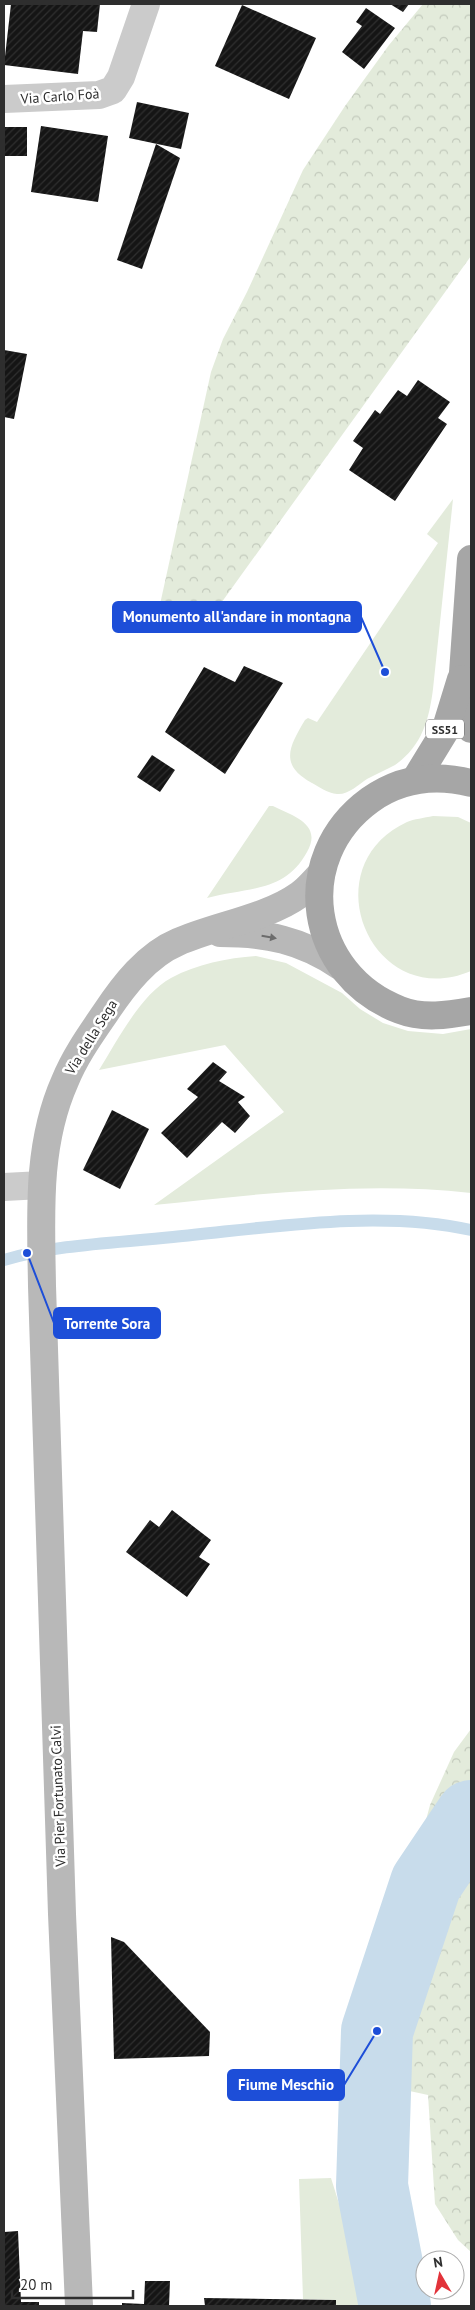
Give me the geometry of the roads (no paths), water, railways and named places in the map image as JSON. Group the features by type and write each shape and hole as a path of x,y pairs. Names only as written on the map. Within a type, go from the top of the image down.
{"main road":[{"name":"SS51","path":"471,559 463,673 471,729"},
{"name":"SS51","path":"415,780 445,731 463,673"},
{"path":"471,783 450,778 415,780 383,791 356,810 342,826 331,844 321,874 319,905 325,936 340,966 366,993 401,1011 438,1016 471,1011"},
{"name":"Via della Sega","path":"41,1213 45,1145 52,1114 65,1080 95,1028 133,976 153,957 177,942 271,909 299,895 321,874"},
{"name":"Via della Sega","path":"204,933 251,933 291,940 319,952 340,966"},
{"name":"Via Pier Fortunato Calvi","path":"41,1213 61,1904 79,2306"}],"street":[{"name":"Via Carlo Foà","path":"4,100 99,95 113,90 121,77 146,4"},
{"path":"4,1187 42,1185"}],"waterway":[{"path":"4,1260 66,1247 322,1222 398,1221 435,1224 471,1230"},
{"path":"395,2306 372,2186 377,2031 426,1883 471,1816"}],"place":[{"name":"Monumento all'andare in montagna","path":"385,672"},
{"name":"Torrente Sora","path":"27,1253"},
{"name":"Fiume Meschio","path":"377,2031"}]}
